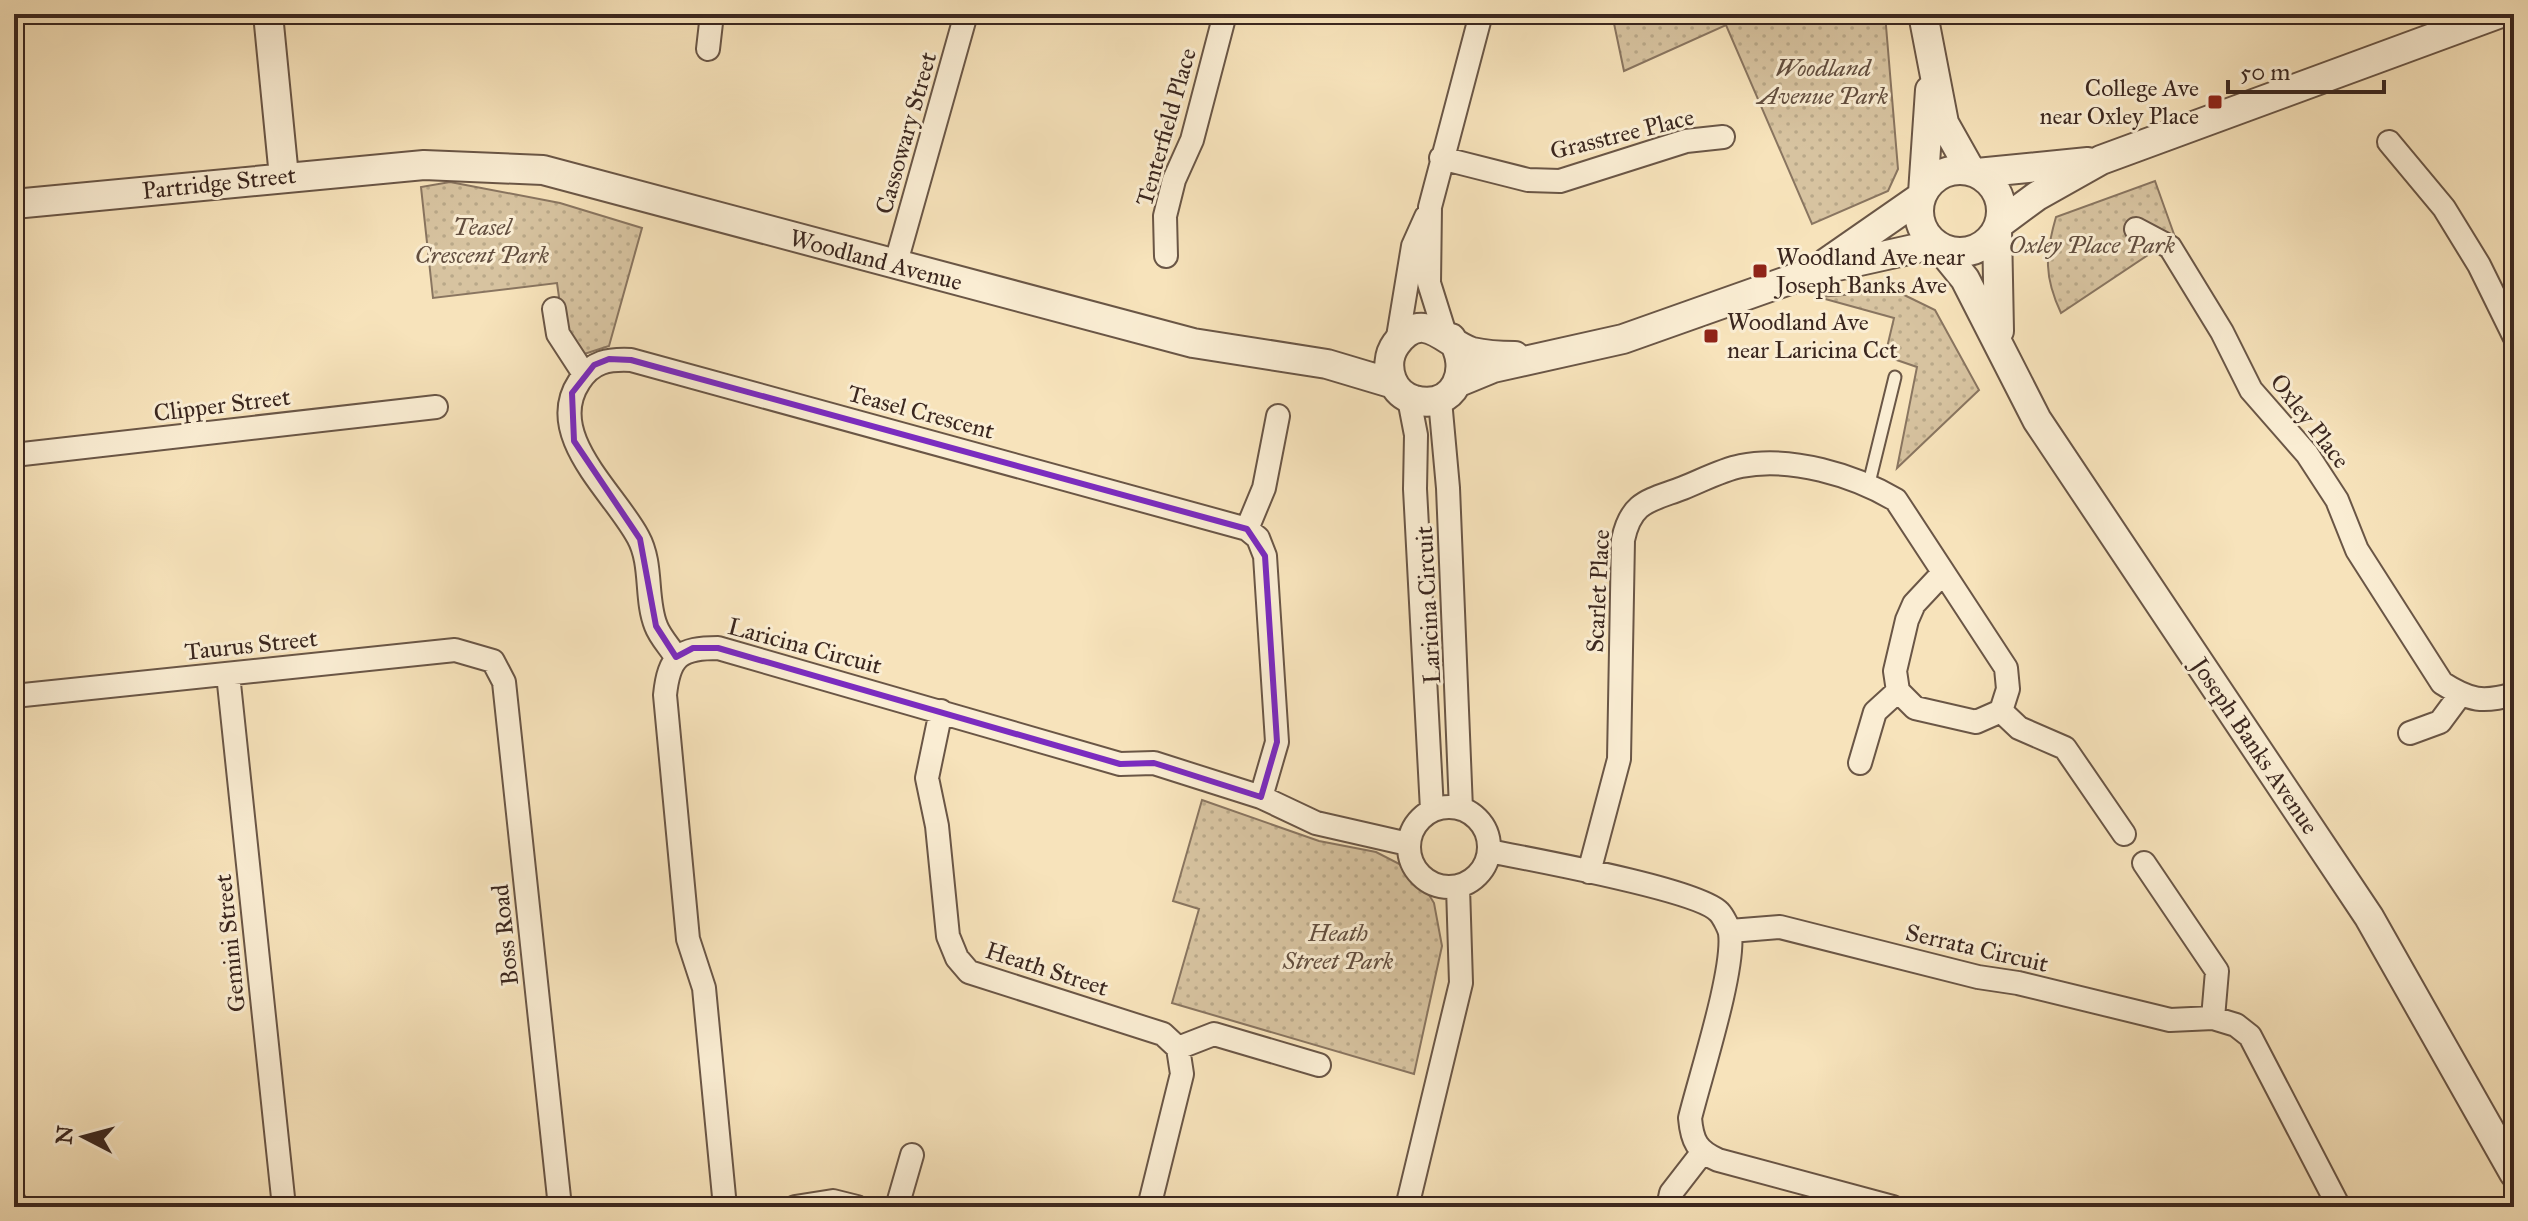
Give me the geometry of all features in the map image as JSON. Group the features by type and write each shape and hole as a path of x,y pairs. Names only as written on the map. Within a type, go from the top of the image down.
{"street":[{"path":"268,14 284,177"},
{"path":"708,49 712,14"},
{"name":"Cassowary Street","path":"895,266 966,14"},
{"name":"Tenterfield Place","path":"1166,256 1165,216 1174,180 1192,140 1225,14"},
{"path":"1402,391 1389,365 1396,345 1413,246 1430,207 1481,14"},
{"path":"1923,14 1932,73 1947,135 1974,172 1998,194 1998,226"},
{"path":"1932,73 1925,126 1921,223 1937,246 1957,252 1969,251 1985,244 1998,226 2037,196 2101,160 2498,14"},
{"name":"Grasstree Place","path":"1441,158 1528,180 1560,181 1686,141 1723,137"},
{"path":"2389,142 2444,208 2479,265 2514,336"},
{"path":"1922,195 1943,173 2101,160"},
{"name":"Partridge Street","path":"14,204 424,165"},
{"name":"Woodland Avenue","path":"424,165 500,166 582,178 895,266 1193,343 1327,364 1427,403 1493,368 1623,339 1815,271 1937,246"},
{"name":"Woodland Avenue","path":"1815,271 1922,195"},
{"path":"1430,207 1429,283 1448,336 1463,363 1450,391"},
{"name":"Joseph Banks Avenue","path":"1998,226 1995,275 1999,344"},
{"name":"Oxley Place","path":"2136,229 2170,247 2222,332 2251,390 2314,466 2337,500 2357,550 2442,683 2460,695"},
{"name":"Joseph Banks Avenue","path":"1937,246 1965,279 2037,420 2369,917 2508,1163 2514,1188"},
{"path":"554,309 558,334 584,374 572,393 569,418 574,441 640,539 656,626 676,657 667,676 665,695 688,939 704,988 725,1207"},
{"name":"Woodland Avenue","path":"1327,364 1396,345 1421,329 1448,336 1469,351 1550,356"},
{"name":"Teasel Crescent","path":"584,374 594,365 609,359 631,360 1247,529"},
{"name":"Laricina Circuit","path":"1402,391 1416,435 1415,489 1432,810"},
{"name":"Laricina Circuit","path":"1450,391 1448,488 1461,809"},
{"name":"Clipper Street","path":"14,455 436,407"},
{"path":"1261,797 1277,742 1265,556 1258,538 1247,529 1264,488 1278,416"},
{"name":"Scarlet Place","path":"1589,872 1619,759 1623,540 1627,520 1639,504 1739,466 1794,466 1869,483 1896,500 2006,668 2008,689 2001,711"},
{"path":"1943,573 1914,604 1907,620 1895,671 1898,691 1915,708 1976,722 2001,711 2019,728 2065,748 2124,834"},
{"name":"Laricina Circuit","path":"676,657 693,648 718,648 1120,764 1154,763 1261,797 1316,823 1408,844"},
{"name":"Taurus Street","path":"14,696 455,650 493,661"},
{"name":"Boss Road","path":"493,661 504,682 560,1207"},
{"name":"Gemini Street","path":"228,674 284,1207"},
{"path":"1860,763 1875,712 1898,691"},
{"path":"2410,733 2440,722 2460,695 2487,701 2514,694"},
{"name":"Heath Street","path":"941,711 927,778 937,826 948,936 957,958 969,972 1163,1034 1178,1048"},
{"path":"1461,809 1483,825 1489,851 1477,876 1458,887 1434,885 1422,878 1410,859 1408,844 1417,823 1432,810 1461,809"},
{"path":"1489,851 1589,872 1701,902 1719,912 1730,931 1729,960 1690,1118 1692,1139 1702,1153 1893,1207"},
{"path":"2144,863 2217,971 2213,1018"},
{"path":"1407,1207 1461,983 1458,887"},
{"name":"Serrata Circuit","path":"1730,931 1780,927 1978,977 2018,983 2170,1020 2213,1018 2236,1025 2250,1036 2339,1207"},
{"path":"1149,1207 1182,1074 1178,1048 1214,1034 1319,1065"},
{"path":"1668,1207 1671,1193 1702,1153"},
{"path":"897,1207 912,1155"},
{"path":"14,1201 15,1207"},
{"path":"795,1207 833,1201 857,1207"}],"lane":[{"path":"1869,483 1895,377"}],"highlighted area":[{"path":"609,359 631,360 1247,529 1265,556 1277,742 1261,797 1154,763 1120,764 718,648 693,648 676,657 656,626 640,539 574,441 572,393 594,365"}],"green space":[{"name":"Woodland Avenue Park","path":"1612,14 1885,14 1898,169 1888,191 1812,224 1726,25 1624,71"},
{"name":"Oxley Place Park","path":"2155,181 2175,237 2061,313 2048,266 2056,217"},
{"name":"Teasel Crescent Park","path":"450,182 560,203 642,228 609,346 575,357 564,332 557,283 433,298 421,187"},
{"path":"1896,291 1935,310 1979,390 1897,468 1917,367 1885,356 1894,318 1818,297"},
{"name":"Heath Street Park","path":"1202,800 1319,841 1376,852 1415,872 1434,903 1442,946 1414,1074 1172,1003 1199,909 1173,901"}],"place":[{"name":"College Ave near Oxley Place","path":"2215,102"},
{"name":"Woodland Ave near Joseph Banks Ave","path":"1760,271"},
{"name":"Woodland Ave near Laricina Cct","path":"1711,336"}]}
